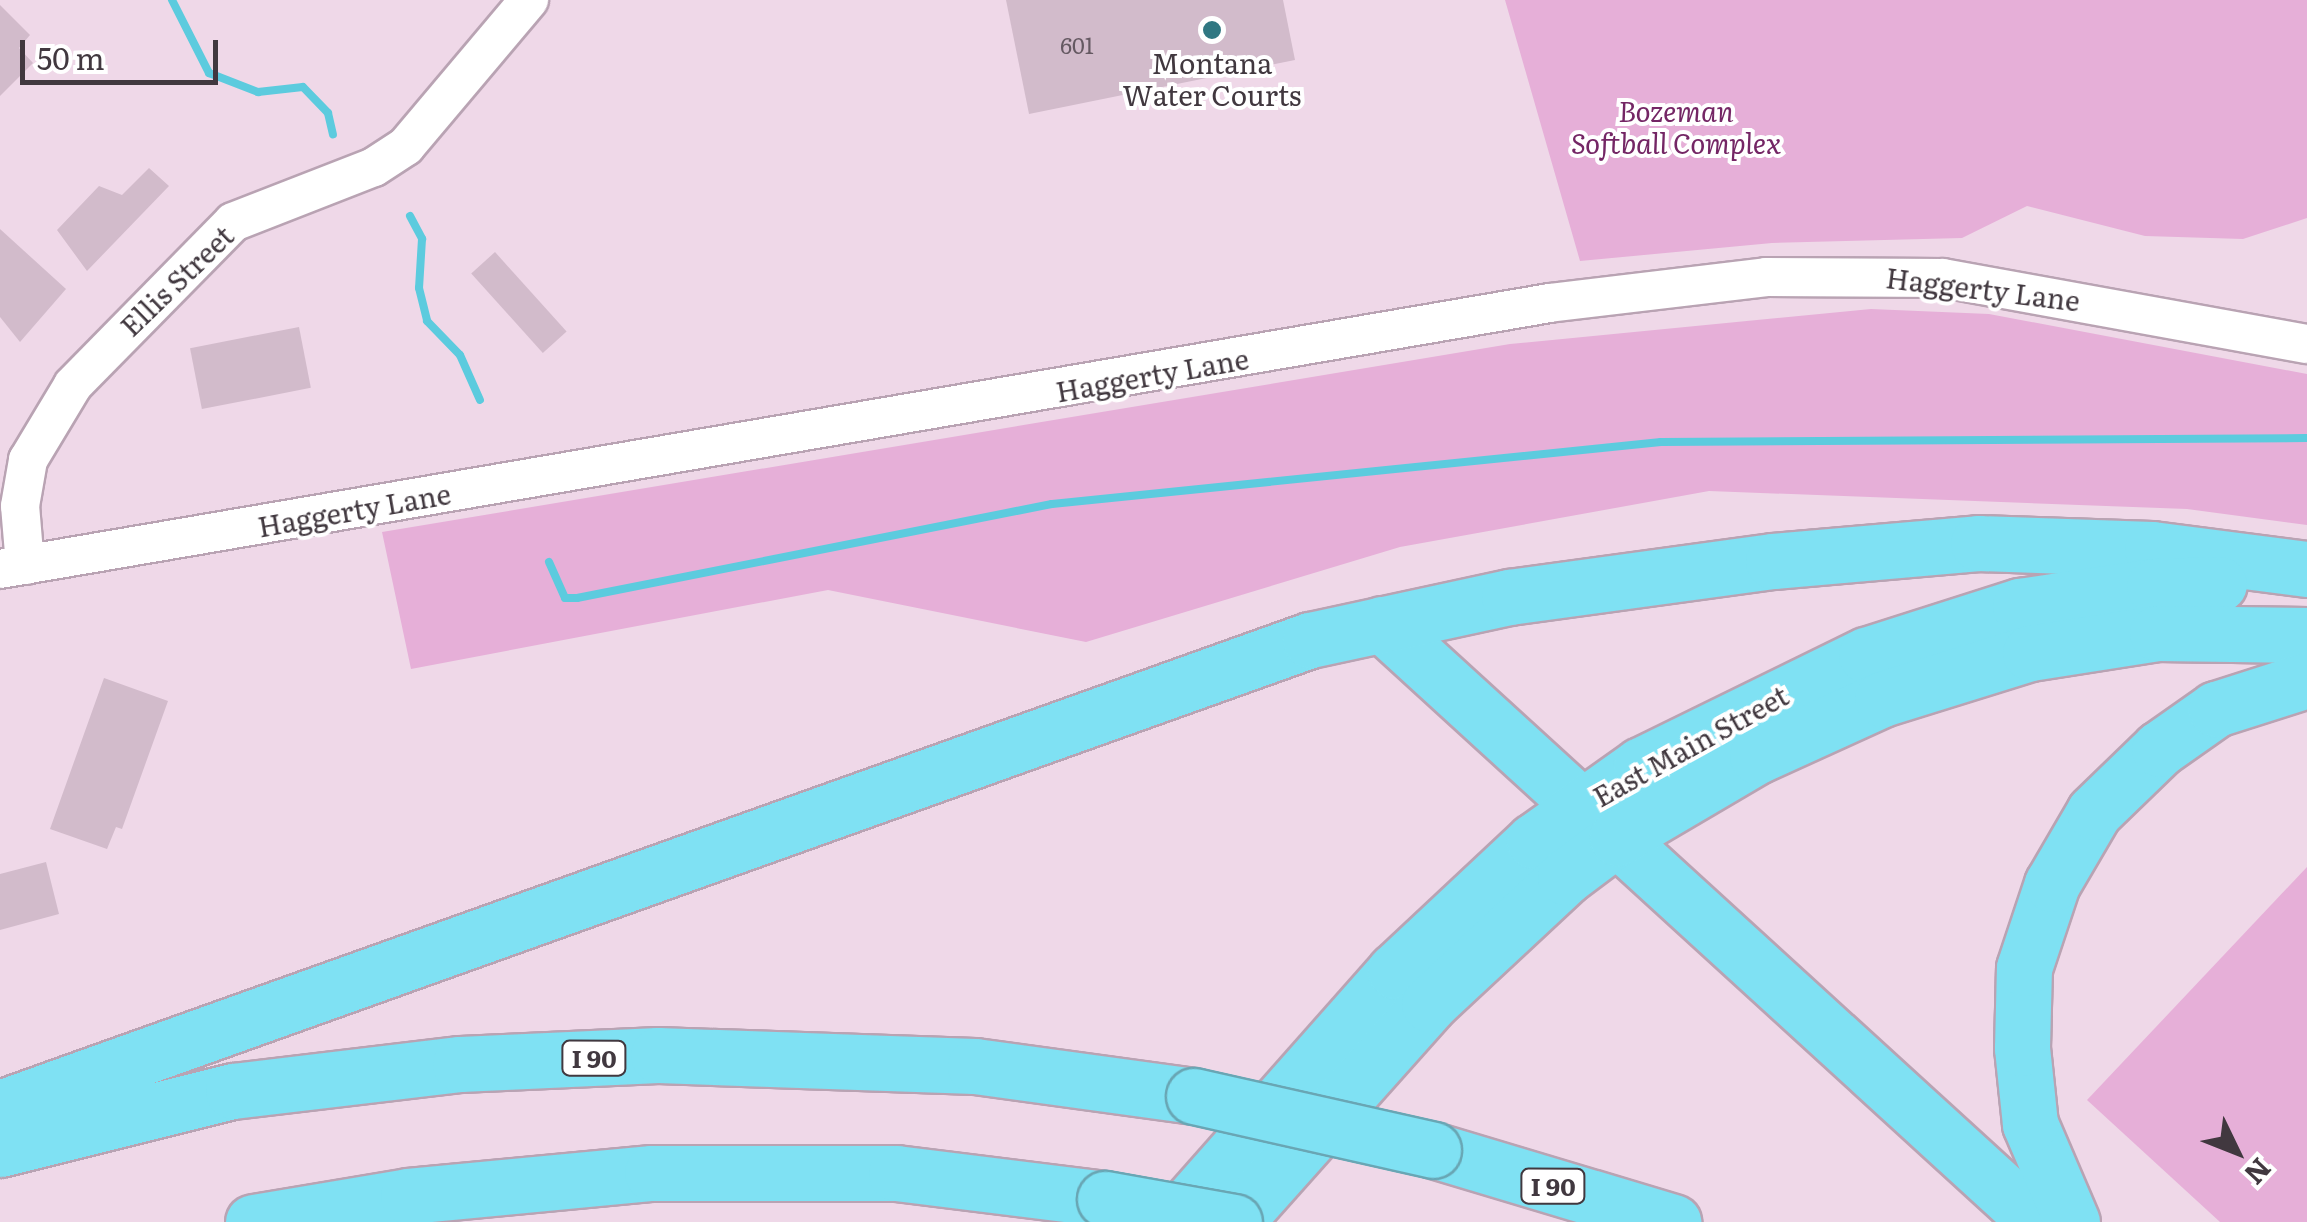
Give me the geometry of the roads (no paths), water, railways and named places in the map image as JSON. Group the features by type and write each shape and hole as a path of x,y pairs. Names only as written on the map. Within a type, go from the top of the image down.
{"highway":[{"path":"0,1108 1238,662 1382,624 1660,576 1978,542 2152,549 2307,570"},
{"name":"East Main Street","path":"1176,1222 1395,971 1599,822 1737,713 1850,662 2020,606 2154,586 2307,582"},
{"path":"1382,624 2037,1222"},
{"name":"East Main Street","path":"1235,1222 1429,1004 1599,822 1864,707 2030,653 2157,633 2307,635"},
{"path":"2072,1222 2030,1124 2022,1048 2024,968 2052,884 2094,812 2159,750 2216,710 2307,680"},
{"name":"I 90","path":"0,1149 233,1090 460,1064 658,1055 975,1066 1194,1096 1432,1150 1672,1222"},
{"path":"1244,1222 1279,1172"},
{"path":"252,1222 408,1196 652,1173 896,1173 1105,1199 1235,1222"},
{"path":"1105,1199 1176,1222"}],"street":[{"name":"Ellis Street","path":"12,567 28,460 74,384 233,222 374,167 406,146 528,0"},
{"name":"Haggerty Lane","path":"12,567 1549,304 1746,279 1860,273 1943,278 2307,344"}],"waterway":[{"path":"172,0 209,73 258,92 303,87 328,113 333,134"},
{"path":"410,216 422,239 419,288 427,321 460,355 480,400"},
{"path":"549,562 565,598 577,598 1052,504 1661,442 2307,438"}],"place":[{"name":"Montana Water Courts","path":"1212,30"}],"park label":[{"name":"Bozeman Softball Complex","path":"1676,126"}]}
